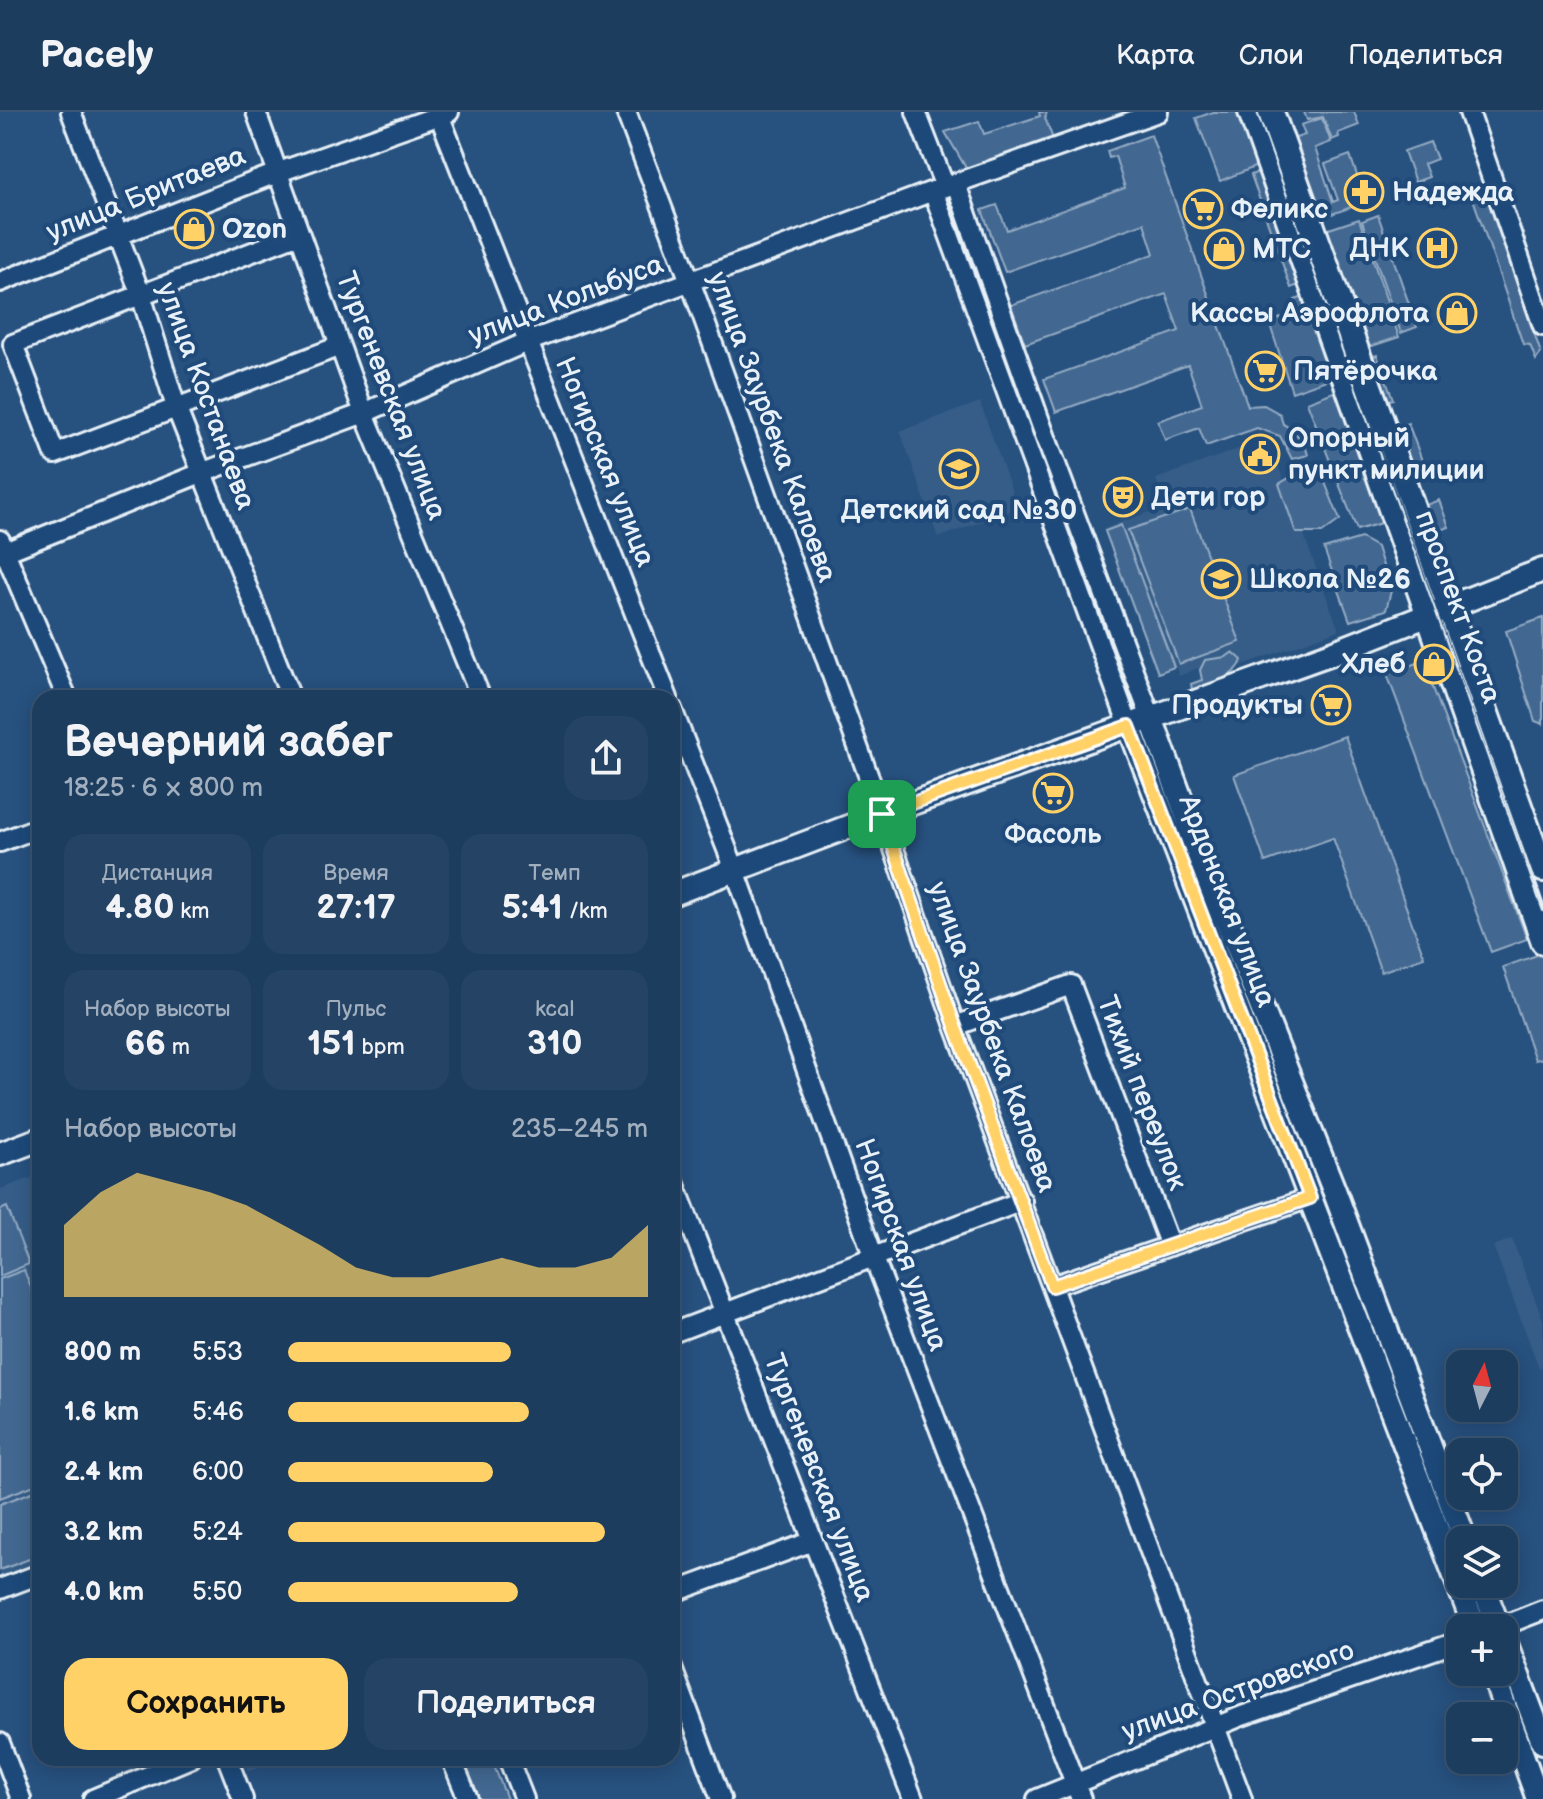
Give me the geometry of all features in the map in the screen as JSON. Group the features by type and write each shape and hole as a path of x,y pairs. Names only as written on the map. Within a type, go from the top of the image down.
{"main road":[{"name":"проспект Коста","path":"1250,112 1543,942"},
{"name":"проспект Коста","path":"1272,112 1543,870"},
{"path":"680,891 882,814 1428,616 1543,570"},
{"name":"Ардонская улица","path":"1151,718 1460,1526"},
{"name":"Ардонская улица","path":"1129,726 1470,1614"},
{"path":"0,1154 32,1142"},
{"path":"1518,1676 1543,1742"},
{"path":"1497,1686 1538,1799"}],"street":[{"name":"улица Костанаева","path":"71,112 141,295 176,407 288,690"},
{"name":"Тургеневская улица","path":"256,112 364,413 478,690"},
{"name":"улица Заурбека Калоева","path":"626,112 882,814 955,1026 1242,1799"},
{"name":"Ардонская улица","path":"916,112 1129,726"},
{"name":"улица Кольбуса","path":"2,549 364,413 527,342 944,187 1158,112"},
{"path":"1469,112 1543,326"},
{"name":"улица Бритаева","path":"0,282 279,172 442,113"},
{"name":"Ногирская улица","path":"442,113 527,342 665,690"},
{"name":"Ардонская улица","path":"944,187 1042,427 1151,718"},
{"path":"299,234 13,344 55,454 340,346"},
{"path":"2,549 64,690"},
{"name":"Ногирская улица","path":"680,729 735,870 874,1258 1078,1791"},
{"path":"0,842 32,830"},
{"name":"Тихий переулок","path":"955,1026 1071,985 1170,1246"},
{"name":"Тургеневская улица","path":"680,1198 913,1799"},
{"path":"1052,1286 1310,1198"},
{"path":"680,1330 1022,1201"},
{"path":"680,1590 813,1541"},
{"path":"0,1589 32,1577"},
{"path":"1518,1620 1543,1610"},
{"name":"улица Островского","path":"1037,1799 1078,1791 1217,1726 1446,1646"},
{"path":"680,1689 721,1799"},
{"path":"0,1743 21,1799"},
{"path":"93,1799 172,1766"},
{"path":"230,1766 243,1799"},
{"path":"454,1766 468,1799"},
{"path":"511,1766 524,1799"}],"shaded area":[{"path":"1039,112 1047,112 1045,118 1053,139 966,168 945,132 979,121 984,134 1040,116"},
{"path":"1213,112 1246,112 1265,163 1220,181 1196,118"},
{"path":"1304,112 1354,112 1359,125 1338,133 1339,137 1332,140 1323,117 1307,120"},
{"path":"1322,118 1331,142 1315,148 1333,202 1338,200 1325,164 1350,155 1366,202 1329,215 1325,205 1317,208 1293,139 1305,135 1301,125"},
{"path":"1151,135 1248,406 1264,405 1280,414 1283,424 1299,436 1308,455 1292,459 1280,436 1257,428 1206,446 1199,428 1165,440 1158,421 1202,405 1188,365 1056,412 1044,379 1179,331 1166,294 1025,344 1011,305 1154,254 1144,223 1005,272 982,210 997,205 1007,230 1125,188 1115,156 1109,158 1107,151"},
{"path":"1430,142 1437,159 1424,164 1429,177 1415,182 1404,151"},
{"path":"1265,169 1306,282 1291,288 1251,175"},
{"path":"1484,189 1541,353 1536,360 1530,345 1523,344 1471,193"},
{"path":"1378,215 1417,327 1401,333 1362,221"},
{"path":"1359,219 1399,337 1366,348 1326,230"},
{"path":"1310,295 1338,376 1292,392 1269,322 1299,312 1295,300"},
{"path":"1377,355 1393,399 1386,401 1371,357"},
{"path":"1344,388 1388,521 1357,530 1307,402"},
{"name":"Детский сад №30","path":"980,402 1018,508 938,538 900,431"},
{"path":"1408,423 1427,474 1417,478 1397,427"},
{"name":"Школа №26","path":"1268,438 1339,630 1202,680 1198,668 1179,676 1175,665 1156,672 1103,529 1166,506 1156,479"},
{"path":"1322,475 1340,520 1322,533 1296,533 1279,484 1289,478"},
{"path":"1439,500 1449,527 1433,532 1423,506"},
{"path":"1190,509 1240,642 1179,664 1128,530"},
{"path":"1121,525 1174,667 1158,673 1105,531"},
{"path":"1361,538 1377,547 1391,591 1386,610 1350,621 1324,549"},
{"path":"1543,618 1543,724 1535,721 1506,631"},
{"path":"1233,652 1242,660 1235,671 1222,680 1192,690 1191,684 1202,680 1200,670 1205,660 1226,657"},
{"path":"1423,661 1527,939 1491,952 1387,674"},
{"path":"1345,736 1424,957 1381,972 1333,838 1265,862 1234,775"},
{"path":"1543,953 1543,1058 1535,1060 1503,967"},
{"path":"32,1178 32,1565 0,1577 0,1189"},
{"path":"7,1207 29,1264 0,1276 0,1210"},
{"path":"1512,1239 1543,1320 1543,1366 1539,1368 1493,1246"},
{"path":"24,1270 32,1290 32,1486 0,1498 0,1279"},
{"path":"32,1492 32,1558 0,1570 0,1504"},
{"path":"463,1766 494,1766 507,1799 476,1799"}],"tram line":[{"path":"1257,112 1543,911"}],"place":[{"name":"Надежда","path":"1364,192"},
{"name":"Феликс","path":"1203,209"},
{"name":"Ozon","path":"194,229"},
{"name":"ДНК","path":"1437,248"},
{"name":"МТС","path":"1224,249"},
{"name":"Кассы Аэрофлота","path":"1457,313"},
{"name":"Пятёрочка","path":"1265,371"},
{"name":"Опорный пункт милиции","path":"1260,454"},
{"name":"Детский сад №30","path":"959,469"},
{"name":"Дети гор","path":"1123,497"},
{"name":"Школа №26","path":"1221,579"},
{"name":"Хлеб","path":"1434,664"},
{"name":"Продукты","path":"1331,705"},
{"name":"Фасоль","path":"1053,793"}],"route":[{"path":"1129,726 1310,1198 1052,1286 955,1026 882,814 1129,726"}]}
